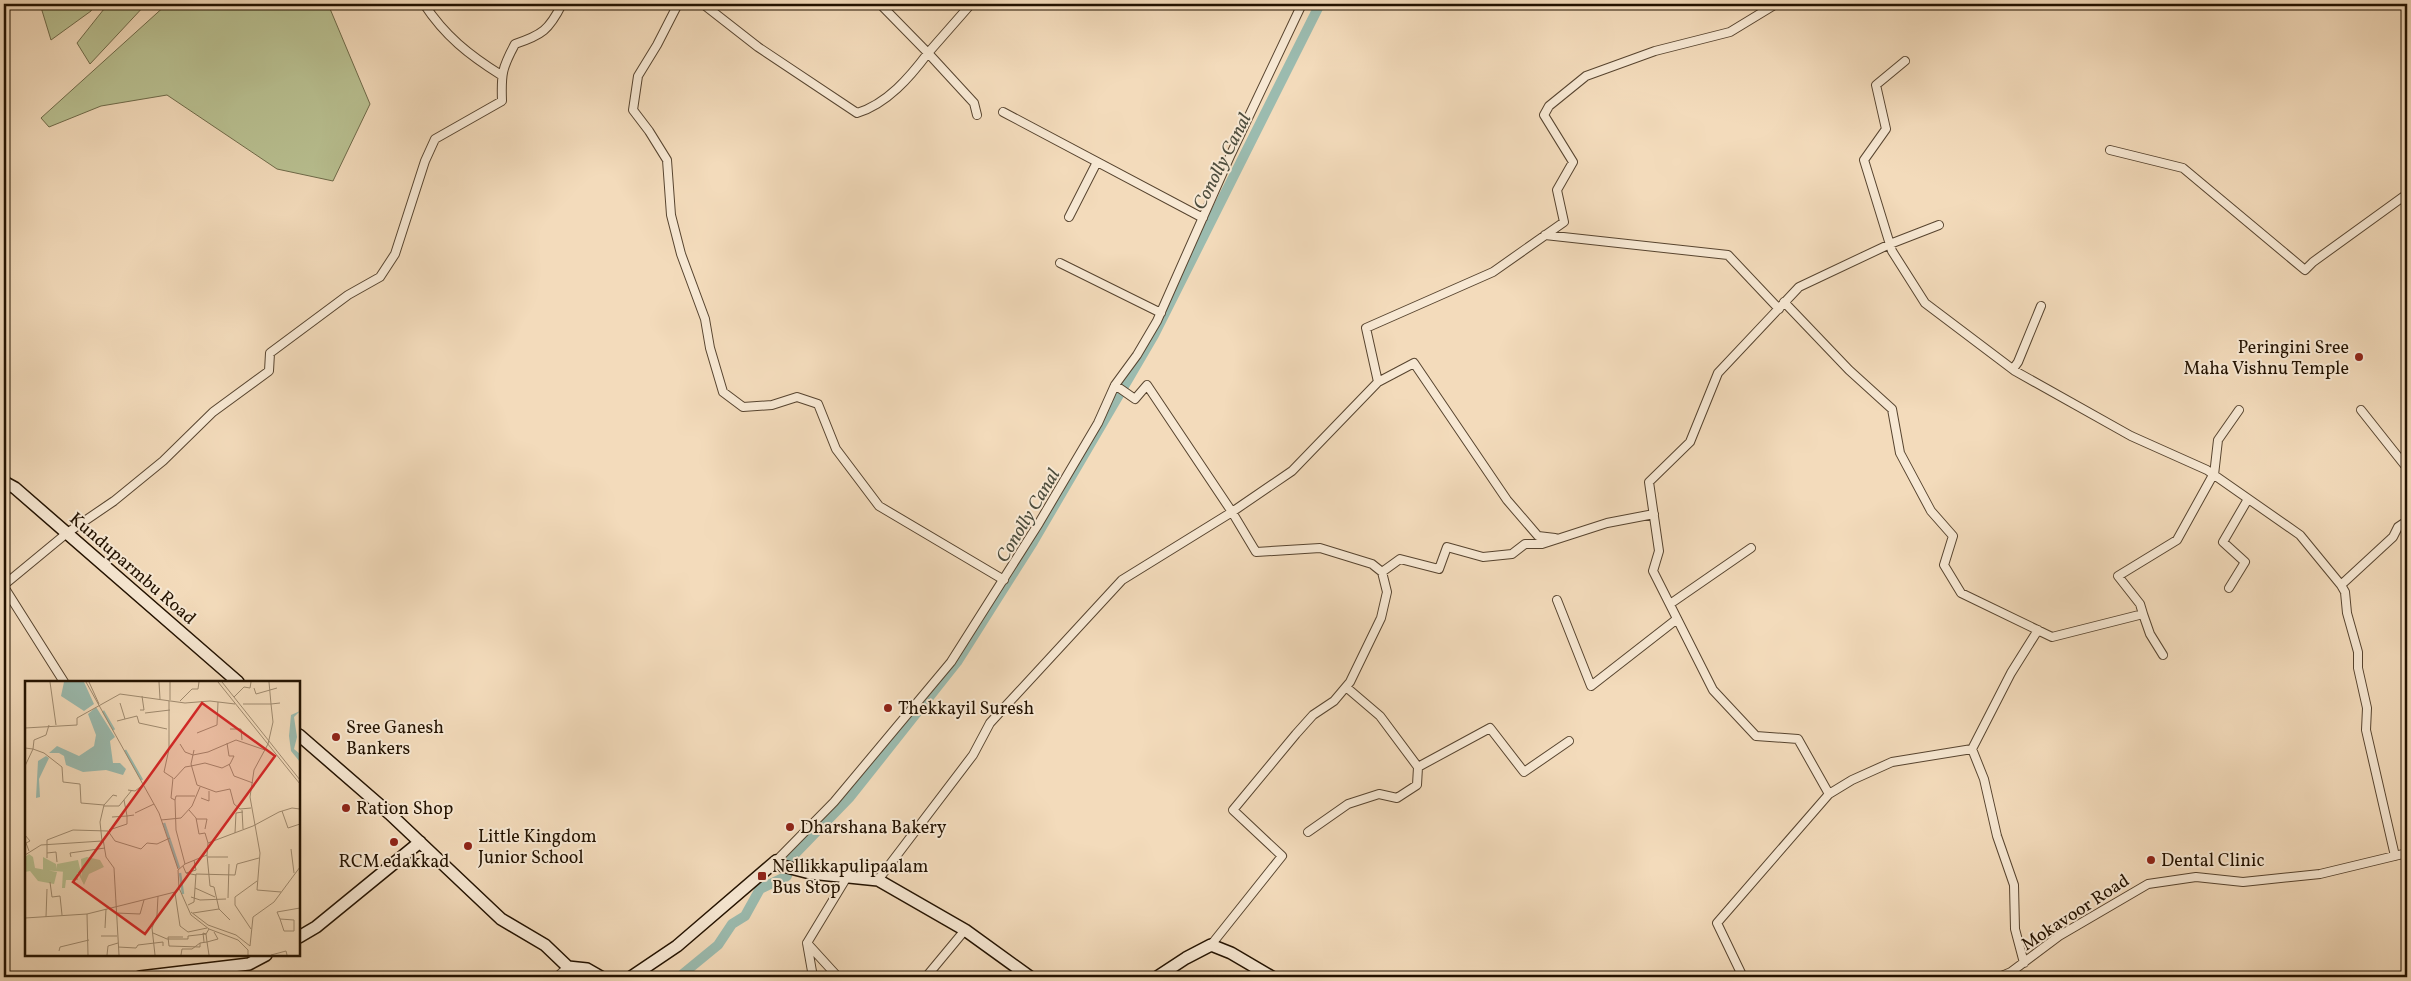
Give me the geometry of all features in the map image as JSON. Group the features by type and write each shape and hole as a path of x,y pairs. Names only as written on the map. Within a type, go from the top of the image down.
{"main road":[{"name":"Kunduparmbu Road","path":"4,482 15,488 237,681"},
{"path":"301,741 420,842 501,919 545,945 568,967 586,969 601,977"},
{"path":"300,936 316,927 420,842"},
{"path":"631,977 677,946 780,864 821,875 878,880 965,930 1030,977"},
{"path":"1157,977 1186,958 1211,945 1231,953 1272,977"},
{"path":"140,977 249,964 264,956"}],"street":[{"path":"424,4 435,21 471,57 502,75"},
{"path":"63,681 4,586 67,533 114,500 163,461 213,412 269,371 270,353 348,295 380,277 395,254 425,161 435,139 502,101 502,75 515,44 540,35 553,23 562,4"},
{"path":"678,4 657,46 638,76 632,110 649,131 667,160 671,215 681,254 705,319 710,348 723,392 743,407 772,405 797,397 818,404 836,449 880,506 1004,580"},
{"path":"703,4 758,47 857,113 869,110 909,78 971,4"},
{"path":"880,4 974,103 977,115"},
{"path":"780,864 933,686 951,662 1004,580 1083,449 1116,386 1137,355 1160,313 1302,4"},
{"path":"1378,382 1366,328 1493,272 1564,222 1557,190 1573,162 1544,116 1549,106 1586,76 1655,52 1730,32 1776,4"},
{"path":"1905,61 1876,85 1886,129 1864,160 1890,244 1925,303 2013,369 2131,436 2214,475 2300,534 2345,592 2347,613 2358,652 2358,668 2367,708 2366,730 2395,856"},
{"path":"1003,112 1203,218"},
{"path":"2110,150 2183,168 2304,270 2407,194"},
{"path":"1069,217 1097,162"},
{"path":"1829,794 1798,739 1756,736 1712,690 1653,571 1659,551 1649,482 1690,442 1718,373 1799,287 1890,244 1939,225"},
{"path":"1545,235 1728,255 1892,410 1900,453 1931,511 1953,536 1944,565 1961,593 2052,637 2143,614"},
{"path":"1060,263 1160,313"},
{"path":"2013,369 2018,362 2041,306"},
{"path":"878,880 973,755 990,723 1122,580 1232,512 1292,471 1378,382 1414,363 1507,500 1538,536 1557,538"},
{"path":"1116,386 1135,399 1147,385 1232,512 1256,552 1320,548 1372,564 1382,572 1387,592 1381,618 1346,687 1334,701 1313,715 1234,810 1282,856 1211,945"},
{"path":"2163,655 2150,634 2140,604 2118,576 2177,540 2214,475 2218,440 2239,410"},
{"path":"2361,410 2407,468"},
{"path":"2229,588 2245,562 2223,542 2248,499"},
{"path":"1382,572 1400,559 1439,569 1447,547 1483,557 1512,554 1525,544 1542,544 1607,523 1654,514"},
{"path":"2341,585 2393,537 2398,527 2407,521"},
{"path":"1670,604 1751,548"},
{"path":"1557,600 1590,686 1677,619"},
{"path":"2024,963 2015,929 2014,885 1997,836 1984,778 1972,748 2010,673 2038,630"},
{"path":"1308,832 1348,804 1379,794 1397,798 1417,785 1418,767 1380,716 1346,687"},
{"path":"1418,767 1490,728 1524,772 1569,741"},
{"path":"1737,977 1741,972 1717,923 1829,794 1852,780 1892,762 1972,748"},
{"name":"Mokavoor Road","path":"1999,977 2012,975 2024,963 2059,936 2148,884 2196,877 2244,882 2320,874 2407,853"},
{"path":"813,977 807,943 847,877"},
{"path":"926,977 965,930"},
{"path":"807,943 838,977"},
{"path":"558,977 568,967"}],"green space":[{"path":"40,4 94,4 91,11 51,40"},
{"path":"108,4 146,4 90,64 77,43"},
{"path":"167,4 328,4 370,104 333,181 277,169 167,95 101,106 49,127 41,118"}],"waterway":[{"name":"Conolly Canal","path":"679,977 718,945 732,924 745,916 760,889 787,876 789,860 850,797 957,662 1033,542 1154,335 1320,4"}],"place":[{"name":"Peringini Sree Maha Vishnu Temple","path":"2359,357"},
{"name":"Thekkayil Suresh","path":"888,708"},
{"name":"Sree Ganesh Bankers","path":"336,737"},
{"name":"Ration Shop","path":"346,808"},
{"name":"Dharshana Bakery","path":"790,827"},
{"name":"RCM edakkad","path":"394,842"},
{"name":"Little Kingdom Junior School","path":"468,846"},
{"name":"Dental Clinic","path":"2151,860"},
{"name":"Nellikkapulipaalam Bus Stop","path":"762,876"}]}
